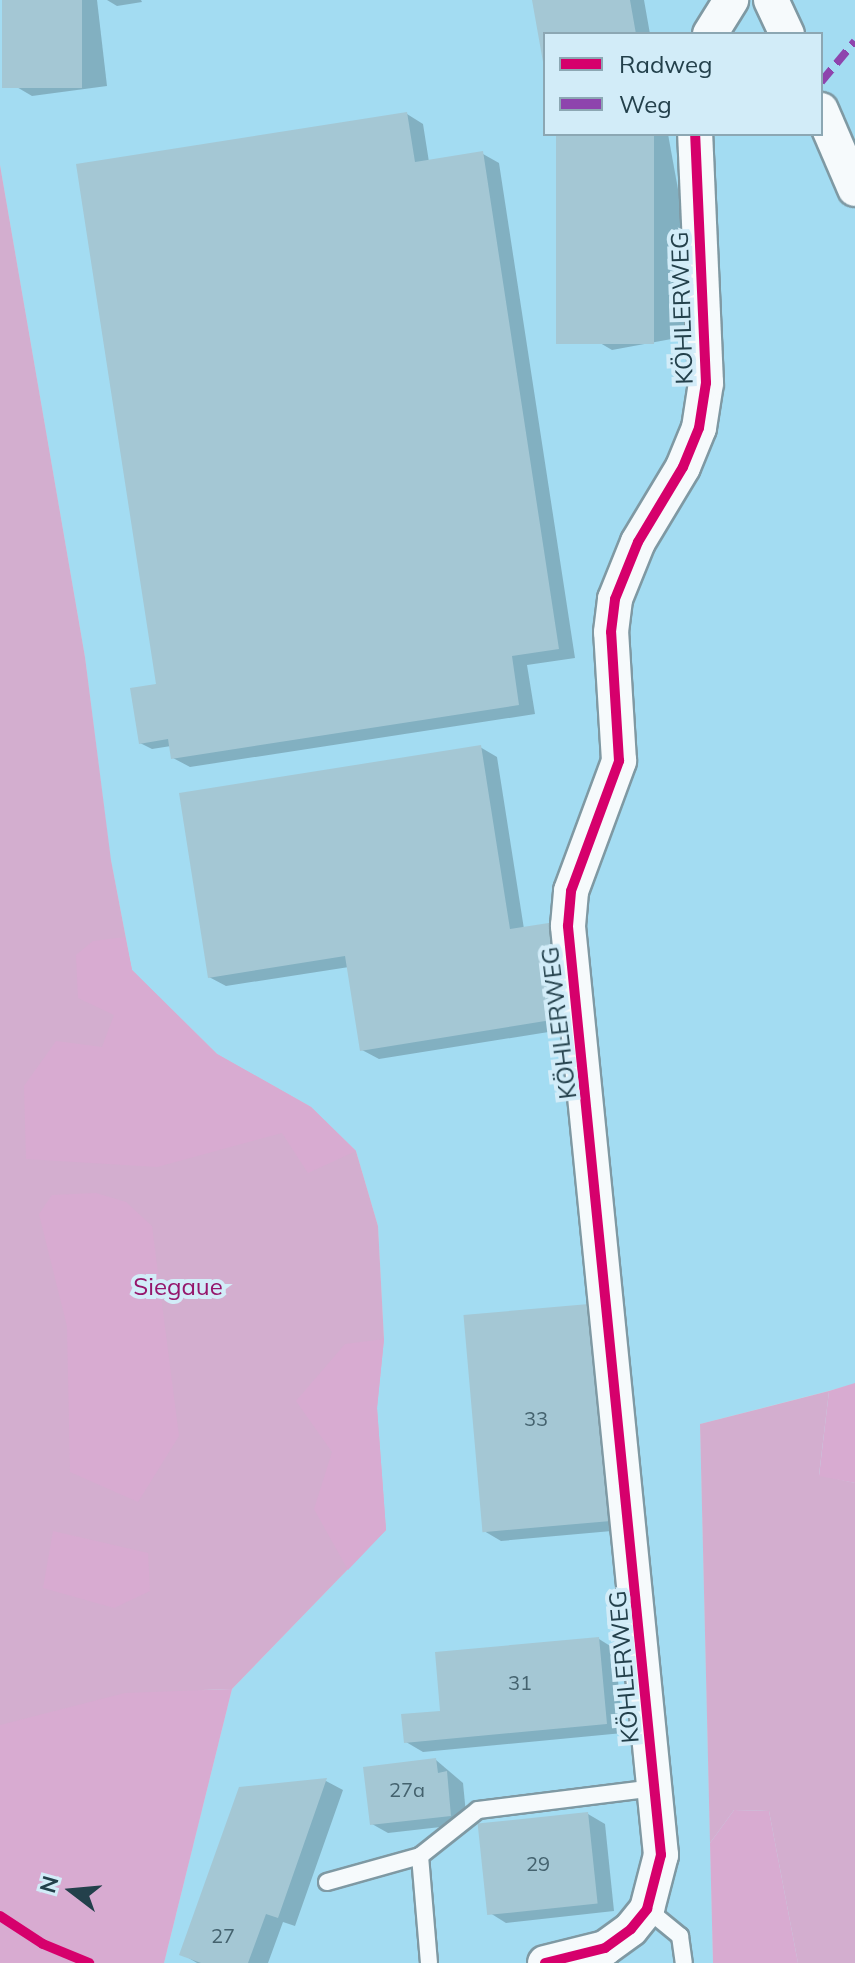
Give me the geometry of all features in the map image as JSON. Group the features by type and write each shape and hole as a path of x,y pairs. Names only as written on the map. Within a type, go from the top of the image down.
{"street":[{"path":"711,32 731,0"},
{"path":"771,0 786,32"},
{"path":"823,115 855,189"},
{"name":"KÖHLERWEG","path":"545,1963 605,1948 631,1929 647,1909 661,1855 568,926 571,891 619,761 611,632 615,599 638,542 683,467 702,413 707,349 695,136"}],"lane":[{"path":"327,1882 420,1856 478,1810 655,1788"},
{"path":"420,1856 429,1963"},
{"path":"647,1909 680,1936 684,1963"}],"shaded area":[{"path":"0,0 855,0 855,1384 700,1424 713,1963 164,1963 232,1689 386,1530 377,1408 384,1339 378,1226 356,1151 311,1107 217,1054 132,970 110,855 85,657 0,165"},
{"path":"125,937 132,970 217,1054 311,1107 356,1151 308,1173 282,1133 157,1167 26,1159 24,1086 56,1041 102,1047 114,1015 78,998 76,955 93,941"},
{"path":"96,1193 126,1202 152,1226 179,1436 138,1502 70,1472 67,1326 39,1214 52,1195"},
{"path":"384,1339 377,1408 386,1530 348,1570 314,1509 332,1452 296,1401 345,1344"},
{"path":"855,1383 855,1483 819,1476 829,1391"},
{"path":"53,1531 148,1553 150,1591 114,1608 43,1588"},
{"path":"232,1689 164,1963 0,1963 0,1725 125,1693"},
{"path":"734,1810 769,1811 798,1963 713,1963 710,1843"}],"green space":[{"name":"Siegaue","path":"0,165 85,657 111,860 132,970 217,1054 311,1107 356,1151 378,1226 384,1339 377,1408 386,1530 232,1689 203,1690 0,1963"},
{"path":"829,1391 819,1475 855,1483 855,1963 798,1963 769,1811 734,1810 710,1843 700,1424"}],"building":[{"path":"2,0 82,0 82,88 2,88"},
{"path":"532,0 630,0 636,32 543,32 543,62"},
{"path":"407,112 415,162 483,151 559,649 512,656 519,705 171,759 168,739 139,744 130,688 156,684 76,164"},
{"path":"556,136 654,136 654,344 556,344"},
{"path":"481,745 510,929 555,922 570,1017 360,1051 345,956 208,978 179,793"},
{"path":"589,1304 608,1521 482,1532 463,1315"},
{"path":"599,1637 607,1724 404,1743 401,1714 440,1711 435,1652"},
{"path":"436,1758 438,1773 447,1771 451,1816 370,1825 363,1767"},
{"path":"327,1778 278,1918 266,1914 248,1963 201,1963 179,1955 239,1787"},
{"path":"588,1812 598,1903 487,1915 478,1824"}],"marked path":[{"path":"823,80 855,41"}],"cycle path":[{"path":"545,1963 605,1948 631,1929 647,1909 661,1855 568,926 571,891 619,761 611,632 615,599 638,542 683,467 699,428 706,383 695,136"},
{"path":"0,1916 43,1944 89,1963"}]}
